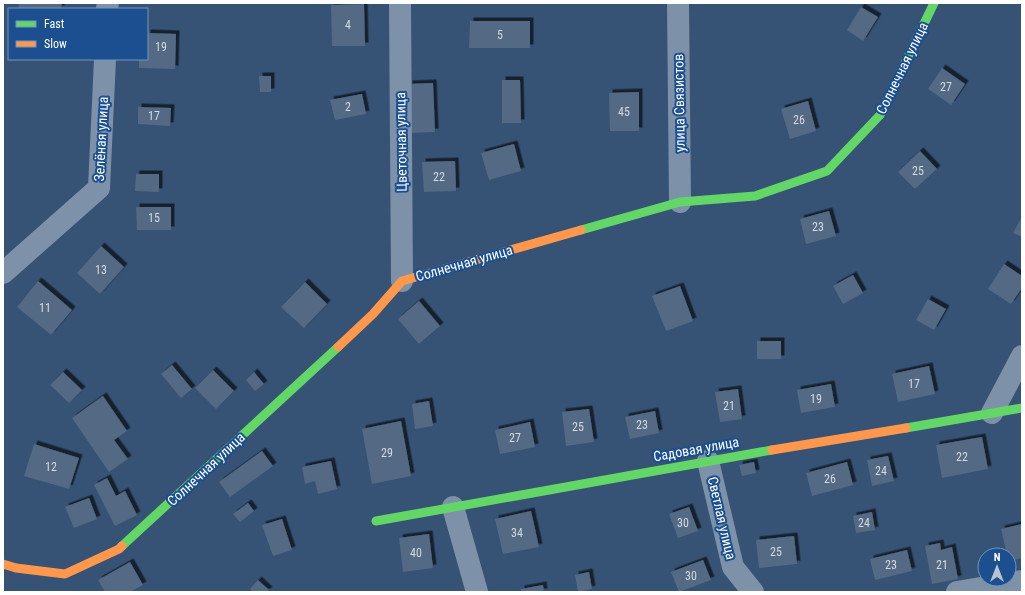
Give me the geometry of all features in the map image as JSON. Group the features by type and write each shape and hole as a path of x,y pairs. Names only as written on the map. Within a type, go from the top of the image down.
{"street":[{"name":"Цветочная улица","path":"400,3 402,280"},
{"name":"улица Связистов","path":"678,3 680,202"},
{"name":"Солнечная улица","path":"3,564 16,568 65,574 119,549 373,314 402,280 680,202 755,196 827,170 880,115 934,3"},
{"name":"Зелёная улица","path":"3,273 98,188 105,60"},
{"path":"992,413 1022,356"},
{"name":"Садовая улица","path":"376,521 708,461 1022,408"},
{"name":"Светлая улица","path":"708,461 733,567 753,592"},
{"path":"453,507 477,592"},
{"path":"957,592 1022,581"}],"building":[{"path":"19,3 62,3 61,8 18,8"},
{"path":"364,4 365,46 332,46 331,5"},
{"path":"861,7 878,17 863,41 847,30"},
{"path":"470,21 530,21 530,48 469,48"},
{"path":"148,33 176,34 175,69 139,68 139,60 148,60"},
{"path":"942,68 965,84 951,105 928,89"},
{"path":"259,76 271,76 271,92 260,92"},
{"path":"502,80 520,80 521,123 502,123"},
{"path":"433,83 435,132 411,133 409,84"},
{"path":"639,92 639,131 610,131 609,93"},
{"path":"362,94 366,114 335,120 330,100"},
{"path":"808,101 816,131 790,139 781,109"},
{"path":"138,107 171,108 170,126 138,124"},
{"path":"514,144 521,171 489,180 481,153"},
{"path":"920,151 937,169 915,189 898,172"},
{"path":"455,161 456,191 424,192 422,162"},
{"path":"136,174 159,174 159,192 135,191"},
{"path":"136,207 171,207 171,230 137,230"},
{"path":"829,211 836,236 806,244 800,219"},
{"path":"1022,217 1022,237 1013,233"},
{"path":"101,246 124,267 100,294 77,273"},
{"path":"1004,264 1022,276 1022,288 1011,304 988,289"},
{"path":"853,275 863,293 843,304 833,286"},
{"path":"38,281 72,310 51,335 17,307"},
{"path":"305,282 327,304 304,328 281,307"},
{"path":"680,286 693,321 666,331 652,296"},
{"path":"928,299 946,309 934,330 916,320"},
{"path":"419,301 440,326 419,344 398,319"},
{"path":"757,341 781,341 781,359 757,359"},
{"path":"172,365 192,389 181,398 161,374"},
{"path":"929,366 935,394 898,402 892,374"},
{"path":"213,370 234,391 216,409 195,388"},
{"path":"63,372 82,390 69,403 50,385"},
{"path":"254,372 264,384 255,391 246,380"},
{"path":"831,384 835,407 801,413 797,390"},
{"path":"738,389 742,419 720,422 715,392"},
{"path":"103,396 127,431 114,440 128,459 109,472 72,418"},
{"path":"429,401 433,426 415,429 412,404"},
{"path":"589,409 594,442 566,446 562,412"},
{"path":"655,411 659,433 630,439 625,417"},
{"path":"401,421 411,476 372,484 362,429"},
{"path":"530,422 535,447 500,454 495,430"},
{"path":"982,437 988,469 942,478 936,445"},
{"path":"34,444 79,458 69,489 24,476"},
{"path":"262,451 273,466 230,497 219,482"},
{"path":"888,456 894,481 872,486 867,460"},
{"path":"331,461 337,489 318,494 315,481 305,484 302,467"},
{"path":"754,462 756,473 742,476 739,465"},
{"path":"847,462 853,485 812,496 806,473"},
{"path":"107,478 116,496 125,491 137,515 115,526 94,485"},
{"path":"89,498 97,519 74,528 65,507"},
{"path":"248,503 254,511 240,522 233,514"},
{"path":"689,507 698,531 678,538 669,514"},
{"path":"531,511 539,547 503,554 495,519"},
{"path":"872,512 875,530 856,533 853,516"},
{"path":"282,519 292,550 273,556 262,525"},
{"path":"1022,524 1022,558 1017,559 1017,547 1005,547 1001,529"},
{"path":"429,534 433,568 403,572 399,538"},
{"path":"794,536 797,564 759,568 756,540"},
{"path":"940,543 941,550 952,547 958,579 932,584 925,546"},
{"path":"907,550 912,571 875,580 870,559"},
{"path":"703,560 711,580 679,592 671,572"},
{"path":"130,562 143,585 130,592 105,592 98,580"},
{"path":"589,572 592,589 578,592 575,575"},
{"path":"258,580 269,590 267,592 253,592 250,589"},
{"path":"543,585 544,592 521,592 521,589"}],"traffic: fast":[{"path":"581,230 680,202 755,196 827,171 880,115 934,3"},
{"path":"122,546 338,347"},
{"path":"906,428 1022,408"},
{"path":"376,521 772,450"}],"traffic: slow":[{"path":"338,347 373,314 402,281 581,230"},
{"path":"772,450 906,428"},
{"path":"3,564 16,568 65,574 119,549 122,546"}]}
